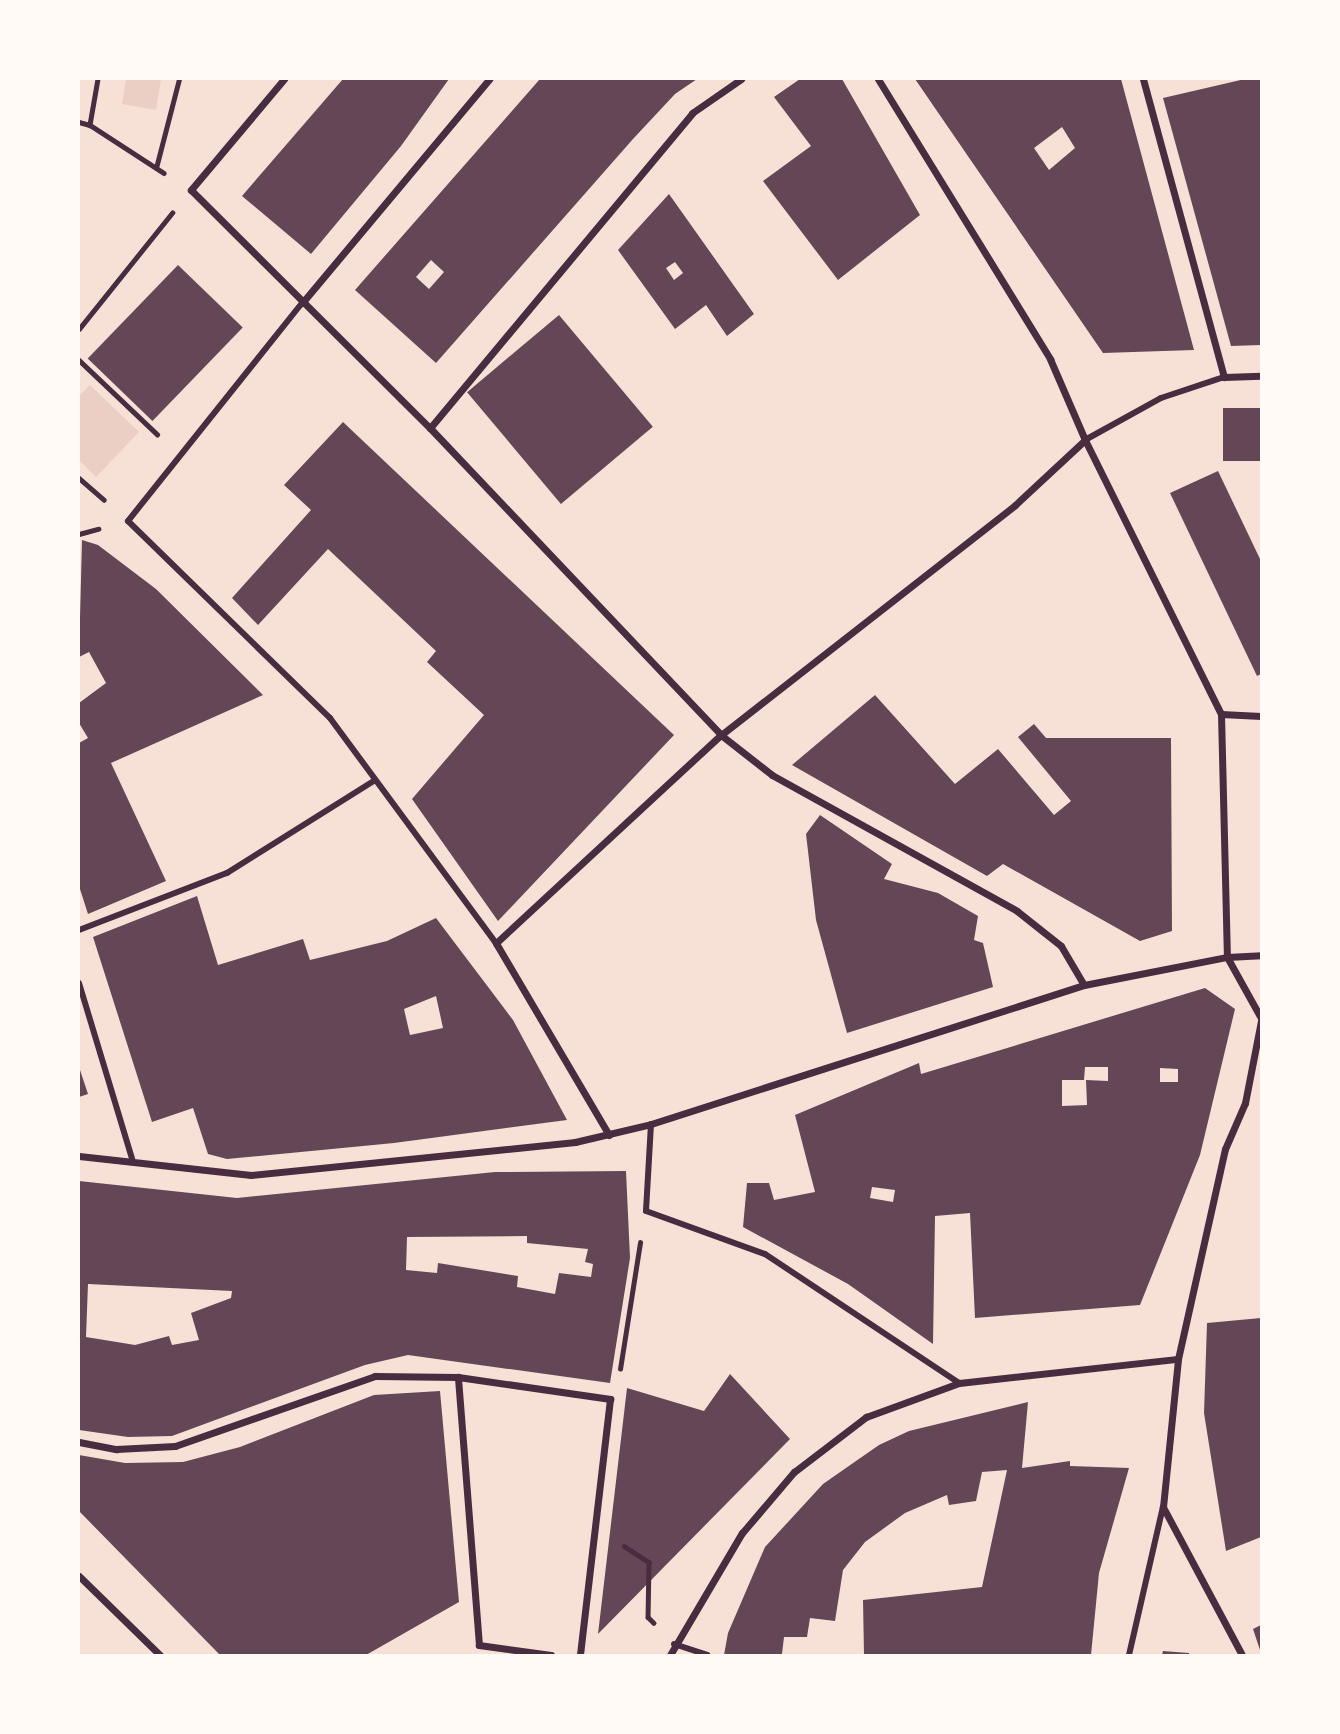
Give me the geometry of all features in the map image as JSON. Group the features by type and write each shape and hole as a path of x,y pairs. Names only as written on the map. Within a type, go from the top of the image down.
{"street":[{"path":"284,79 191,190 430,428 720,735 772,775 1017,911 1061,946 1084,985"},
{"path":"489,79 303,303 128,521 330,718 496,943 609,1135"},
{"path":"430,428 692,113 741,79"},
{"path":"878,79 1050,359 1085,440 1221,714 1227,957 1261,1019 1245,1103 1225,1149 1178,1359 1163,1507 1129,1655"},
{"path":"1143,79 1224,377"},
{"path":"496,943 720,735 1015,505 1085,440 1161,398 1224,377 1261,376"},
{"path":"1221,714 1261,716"},
{"path":"79,930 227,873 375,780"},
{"path":"79,1156 132,1159 251,1175 575,1142 651,1124 1084,985 1227,957 1261,955"},
{"path":"79,983 132,1159"},
{"path":"651,1124 646,1211 765,1254 959,1383"},
{"path":"670,1655 674,1644 742,1533 794,1472 866,1417 959,1383 1178,1359"},
{"path":"79,1442 116,1449 175,1446 375,1376 458,1377 610,1399 580,1655"},
{"path":"458,1377 479,1645 551,1655"},
{"path":"1163,1507 1242,1655"},
{"path":"79,1576 160,1655"},
{"path":"674,1644 707,1655"}],"path":[{"path":"90,125 98,79"},
{"path":"156,168 179,79"},
{"path":"79,122 90,125 191,190 79,329"},
{"path":"79,360 181,457"},
{"path":"617,1384 646,1211"},
{"path":"595,1528 649,1562 648,1617"}],"shaded area":[{"path":"126,79 161,79 156,110 122,104"},
{"path":"90,385 139,432 96,477 79,460 79,396"}],"building":[{"path":"343,79 449,79 401,146 311,254 242,196"},
{"path":"540,79 697,79 675,94 633,139 436,363 355,290","holes":["431,260 444,272 429,289 416,277"]},
{"path":"800,79 842,79 920,215 838,280 763,181 811,146 774,97"},
{"path":"915,79 1121,79 1194,350 1103,353","holes":["1062,127 1075,148 1049,170 1034,148"]},
{"path":"1245,79 1261,79 1261,345 1231,346 1163,98"},
{"path":"669,194 754,314 727,336 706,305 675,329 618,250","holes":["675,262 683,273 674,280 666,268"]},
{"path":"178,265 243,328 152,421 88,359"},
{"path":"559,315 653,427 561,504 467,392"},
{"path":"1223,408 1261,408 1261,461 1223,461"},
{"path":"343,422 674,735 498,921 412,799 484,715 427,662 436,651 328,549 258,625 232,598 311,510 284,485"},
{"path":"1218,471 1261,561 1261,674 1257,676 1170,493"},
{"path":"82,540 98,545 156,589 263,695 111,763 166,881 88,914 79,886 79,743 88,738 79,723 79,703 106,683 89,652 79,657"},
{"path":"875,695 955,784 998,749 1054,815 1071,801 1018,737 1034,724 1046,738 1171,738 1172,931 1140,941 1003,864 987,876 792,765"},
{"path":"820,815 892,864 884,879 938,893 978,916 974,940 983,943 993,987 847,1033 816,920 806,834"},
{"path":"197,896 218,965 303,939 310,960 387,941 436,918 513,1020 567,1120 394,1143 227,1159 208,1154 193,1108 152,1122 93,937","holes":["436,996 443,1028 410,1035 404,1009"]},
{"path":"1205,988 1235,1009 1200,1155 1140,1305 975,1318 970,1213 935,1216 933,1344 848,1284 743,1227 747,1183 769,1183 774,1200 815,1192 795,1115 919,1063 921,1074","holes":["1085,1067 1108,1067 1108,1081 1086,1080 1087,1105 1062,1106 1062,1080 1084,1080","1160,1068 1178,1069 1178,1082 1160,1082","872,1187 895,1190 893,1202 870,1198"]},
{"path":"79,1067 88,1094 79,1097"},
{"path":"626,1171 630,1258 610,1383 408,1355 365,1365 172,1436 128,1437 79,1430 79,1181 237,1198 495,1172","holes":["527,1236 527,1243 588,1249 585,1262 593,1264 591,1277 559,1273 555,1294 517,1287 518,1276 438,1263 437,1273 406,1270 407,1237","88,1284 232,1291 231,1298 191,1313 199,1340 172,1345 169,1336 135,1345 86,1337"]},
{"path":"1261,1318 1261,1537 1226,1551 1204,1413 1207,1323"},
{"path":"730,1374 790,1439 598,1634 627,1388 704,1411"},
{"path":"440,1391 459,1602 366,1655 220,1655 79,1511 79,1455 125,1463 183,1462 240,1447 374,1395"},
{"path":"1028,1402 1022,1468 1070,1461 1070,1466 1129,1468 1099,1573 1091,1655 864,1655 863,1600 982,1587 1007,1470 982,1472 976,1501 949,1505 947,1495 905,1513 865,1542 843,1570 835,1621 810,1618 807,1637 784,1637 782,1654 724,1655 728,1633 765,1547 823,1484 879,1445 909,1431"},
{"path":"1261,1625 1261,1653 1253,1629"},
{"path":"1163,1651 1189,1653 1189,1655 1162,1655"}]}
